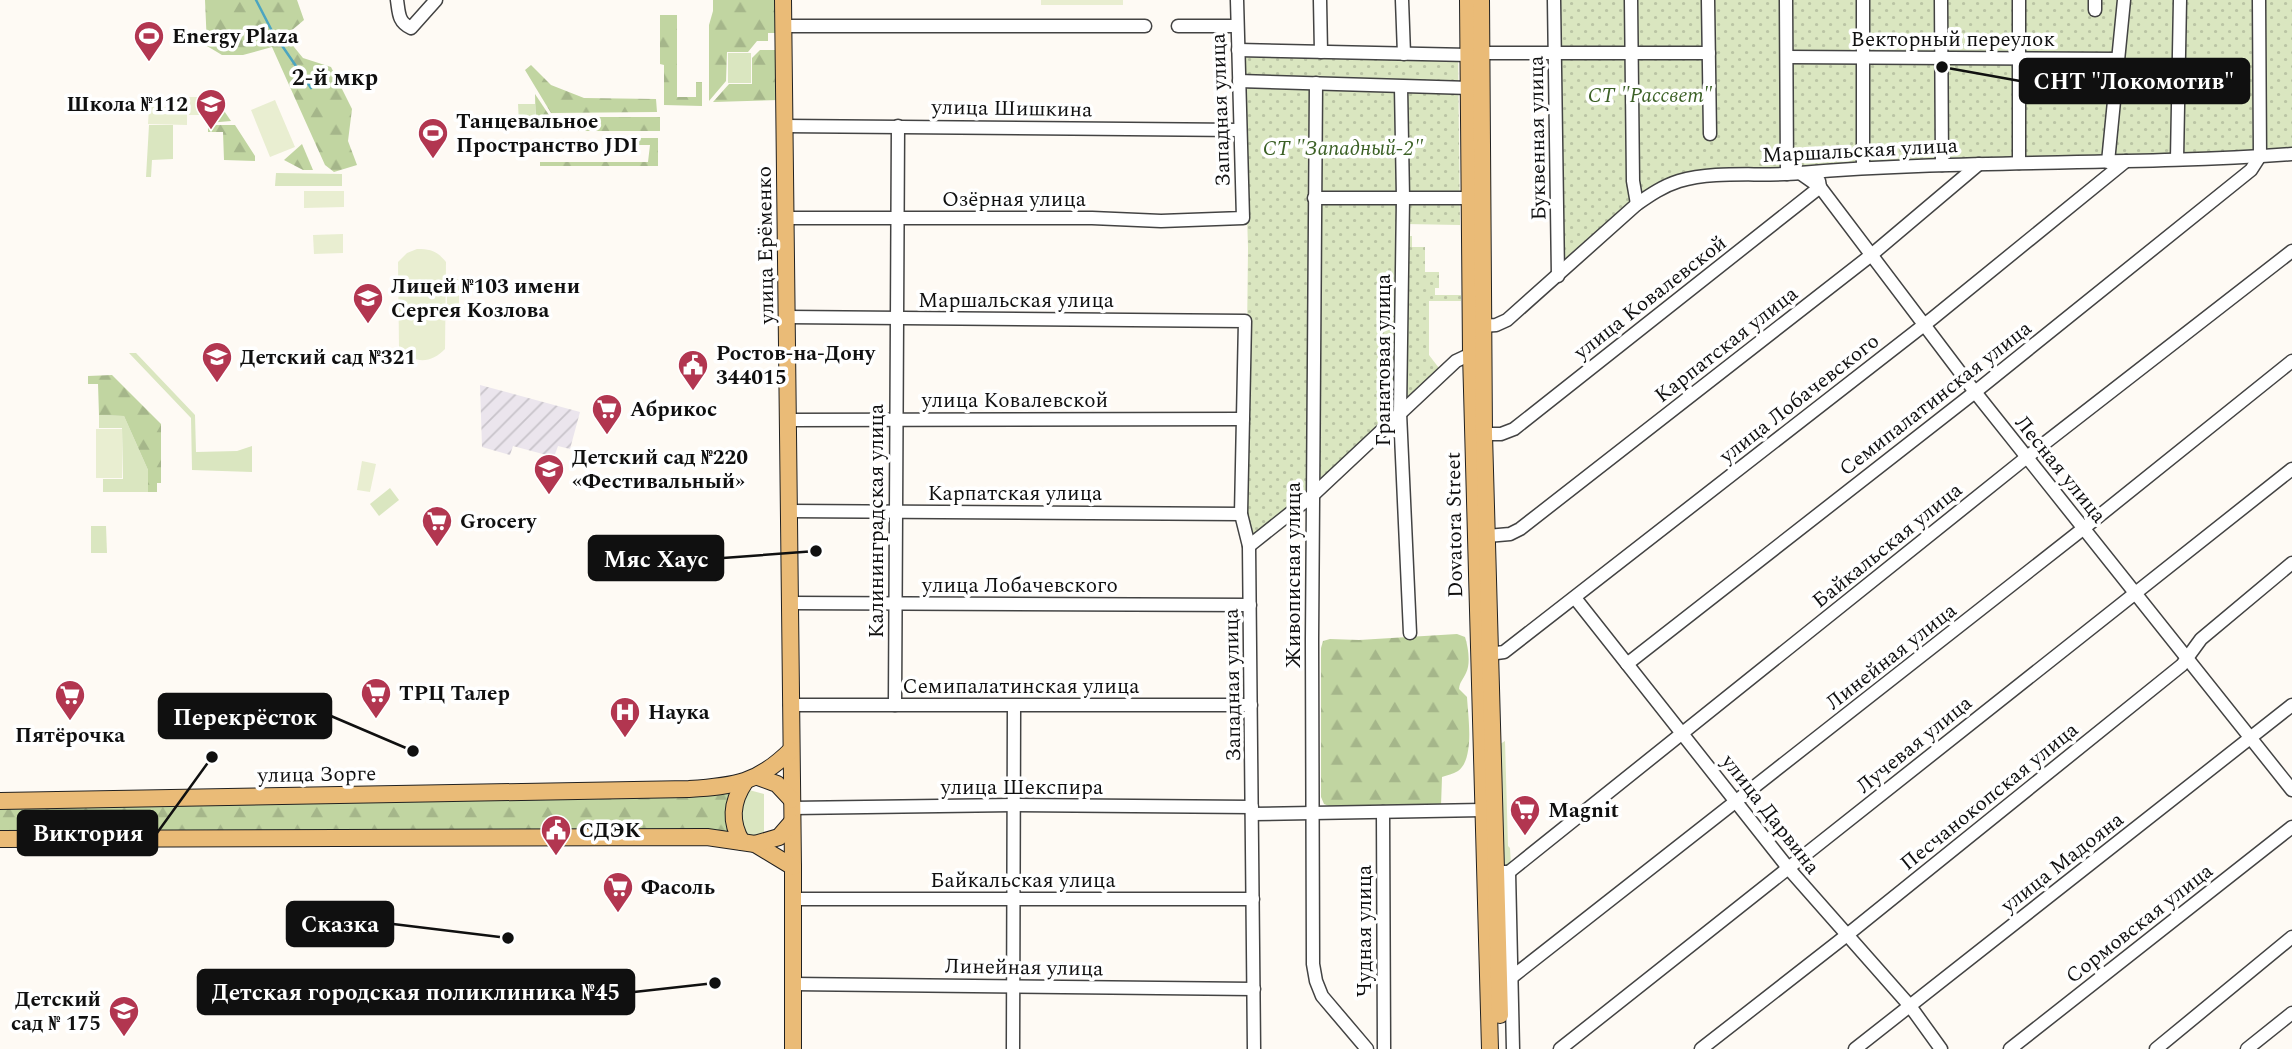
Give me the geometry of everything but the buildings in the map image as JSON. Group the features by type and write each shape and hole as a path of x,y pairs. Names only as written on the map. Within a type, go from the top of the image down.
{"main road":[{"name":"улица Ерёменко","path":"783,0 793,1049"},
{"name":"Dovatora Street","path":"1468,0 1475,54 1489,654 1503,872 1501,1049"},
{"name":"Dovatora Street","path":"1481,0 1470,88 1471,354 1490,1049"},
{"name":"улица Зорге","path":"0,801 689,789 752,779 770,770 791,750"},
{"path":"0,839 707,837 749,843 779,837 792,810 777,784 752,779 737,794 733,809 734,827 749,843 793,867"}],"street":[{"path":"397,0 403,24 411,28 436,0"},
{"name":"Западная улица","path":"1237,0 1243,218"},
{"path":"1320,0 1321,52"},
{"path":"1402,0 1404,54"},
{"name":"Буквенная улица","path":"1554,0 1558,276"},
{"path":"1631,0 1633,181 1637,204"},
{"path":"1708,0 1710,134"},
{"path":"1786,0 1793,174"},
{"path":"1863,0 1863,167"},
{"path":"1941,0 1942,165"},
{"path":"2019,0 2019,163"},
{"path":"2108,162 2124,0"},
{"path":"2177,159 2180,0"},
{"path":"2259,0 2260,156"},
{"path":"783,26 1145,26"},
{"path":"1178,26 1237,26"},
{"path":"1238,50 1404,54 1709,53"},
{"name":"Векторный переулок","path":"1787,57 2118,59"},
{"path":"1239,81 1470,88"},
{"name":"Живописная улица","path":"1316,83 1312,814 1315,981 1322,996 1367,1049"},
{"name":"Гранатовая улица","path":"1401,87 1403,198 1400,413 1410,633"},
{"name":"улица Шишкина","path":"784,126 1240,130"},
{"name":"Калининградская улица","path":"895,705 898,126"},
{"name":"Маршальская улица","path":"1482,326 1496,325 1507,320 1637,204 1658,190 1681,181 1863,167 2108,162 2292,154"},
{"name":"Семипалатинская улица","path":"1627,664 1975,392 2251,170 2260,156"},
{"name":"улица Лобачевского","path":"1489,654 1498,654 1510,648 1575,598 1923,325 2126,161"},
{"name":"Карпатская улица","path":"1487,536 1510,534 1520,529 1870,256 1979,164"},
{"path":"1820,187 1819,177 1823,170"},
{"name":"Лесная улица","path":"1793,174 1820,187 1975,392 2292,790"},
{"name":"улица Ковалевской","path":"1484,434 1501,434 1514,429 1820,187"},
{"path":"1314,198 1471,198"},
{"name":"Озёрная улица","path":"786,218 1243,218"},
{"name":"Байкальская улица","path":"1503,872 1683,735 2027,457 2292,251"},
{"name":"Маршальская улица","path":"787,317 1245,321"},
{"name":"Западная улица","path":"1245,321 1241,514 1249,547 1254,1049"},
{"path":"1249,547 1313,495 1456,361 1471,354"},
{"name":"Линейная улица","path":"1511,977 1737,802 2292,361"},
{"name":"улица Ковалевской","path":"788,420 1243,419"},
{"name":"Лучевая улица","path":"1560,1049 2292,469"},
{"name":"Карпатская улица","path":"789,512 1241,514"},
{"name":"Песчанокопская улица","path":"1701,1049 1847,935 2188,659 2201,639 2292,563"},
{"name":"улица Дарвина","path":"1575,598 1789,869 1910,1006 1941,1049"},
{"name":"улица Лобачевского","path":"790,603 1250,606"},
{"name":"Семипалатинская улица","path":"790,705 1251,705"},
{"name":"улица Мадояна","path":"1855,1049 2292,705"},
{"path":"1013,1049 1014,706"},
{"name":"улица Шекспира","path":"792,810 1013,805 1312,814 1483,810"},
{"name":"Чудная улица","path":"1383,812 1384,1049"},
{"name":"Сормовская улица","path":"2010,1049 2292,827"},
{"name":"Dovatora Street","path":"1503,872 1513,1049"},
{"name":"Байкальская улица","path":"793,899 1253,899"},
{"path":"2156,1049 2292,937"},
{"name":"Линейная улица","path":"793,984 1254,989"},
{"path":"2247,1049 2292,1013"}],"shaded area":[{"path":"480,385 580,412 570,449 558,446 554,457 513,446 510,455 482,447"}],"green space":[{"path":"205,0 297,0 304,20 285,36 303,58 331,67 352,109 348,141 357,165 334,172 325,165 272,47 243,55 222,55 207,46"},
{"path":"713,0 778,0 778,33 768,33 768,41 757,41 748,52 727,52 726,81 709,101 709,25"},
{"path":"1041,0 1123,0 1123,5 1041,5"},
{"name":"СТ \"Рассвет\"","path":"1553,0 2292,0 2292,153 1700,180 1672,187 1643,206 1556,281"},
{"path":"660,15 677,15 677,97 696,97 696,82 702,82 702,106 664,105 664,65 660,64"},
{"name":"СТ \"Западный-2\"","path":"1242,48 1458,53 1460,225 1405,224 1404,236 1412,236 1412,247 1425,247 1425,272 1439,272 1439,288 1435,288 1435,295 1461,295 1461,301 1429,301 1429,355 1442,372 1252,544 1245,511 1248,248"},
{"path":"760,50 779,50 779,100 713,102 729,84 752,84 752,58"},
{"path":"728,53 751,53 751,83 728,83"},
{"path":"531,65 551,85 584,98 656,99 657,112 551,113 525,70"},
{"path":"209,89 231,121 208,123"},
{"path":"535,94 549,115 549,131 536,131"},
{"path":"176,97 199,97 199,115 189,115 187,110 187,125 148,124 149,107 176,107"},
{"path":"275,100 295,147 270,157 251,110"},
{"path":"518,104 535,104 535,131 522,129"},
{"path":"551,117 660,117 660,131 551,131"},
{"path":"149,125 173,125 173,159 152,160 151,177 146,177"},
{"path":"208,125 235,125 255,156 255,161 224,160 223,132 208,132"},
{"path":"636,138 658,138 658,166 540,166 540,162 648,162 650,145 636,145"},
{"path":"302,144 313,170 303,170 284,160"},
{"path":"276,173 342,174 342,186 275,186"},
{"path":"304,191 344,191 344,207 304,208"},
{"path":"343,234 343,253 314,254 313,235"},
{"path":"417,249 433,251 446,262 445,349 434,357 422,360 410,357 399,348 398,262 407,253"},
{"path":"447,279 459,279 459,312 447,312"},
{"path":"129,353 136,353 195,415 196,452 237,451 252,446 252,472 192,470 191,418"},
{"path":"112,375 161,424 161,483 157,483 157,492 148,492 148,470 124,416 99,415 98,384 88,384 88,376"},
{"path":"99,415 124,416 148,470 148,492 103,492 103,479 123,479 122,428 99,428"},
{"path":"96,429 122,429 122,478 96,478"},
{"path":"362,461 376,464 370,492 357,490"},
{"path":"390,488 399,500 379,516 370,504"},
{"path":"91,526 106,526 107,553 91,553"},
{"path":"1457,634 1465,637 1467,645 1468,669 1459,689 1467,697 1469,747 1467,757 1458,771 1442,777 1441,806 1334,808 1324,804 1321,797 1323,641"},
{"path":"1505,741 1511,865 1507,867 1503,862 1500,744"},
{"path":"732,790 730,832 692,829 0,834 0,805"},
{"path":"749,790 764,794 764,835 758,838 741,834 739,799"},
{"path":"355,971 461,971 461,976 453,976 458,993 452,1010 460,1010 460,1015 349,1013 339,1006 337,989 341,980","holes":["389,976 389,1010 364,1012 350,1009 341,1001 343,986 351,978"]}],"waterway":[{"path":"256,0 272,31 311,88"}],"place":[{"name":"Energy Plaza","path":"149,63"},
{"name":"СНТ \"Локомотив\"","path":"1942,67"},
{"name":"Школа №112","path":"211,131"},
{"name":"Танцевальное Пространство JDI","path":"433,160"},
{"name":"Лицей №103 имени Сергея Козлова","path":"368,325"},
{"name":"Детский сад №321","path":"217,384"},
{"name":"Ростов-на-Дону 344015","path":"693,392"},
{"name":"Абрикос","path":"607,436"},
{"name":"Детский сад №220 «Фестивальный»","path":"549,496"},
{"name":"Grocery","path":"437,548"},
{"name":"Мяс Хаус","path":"816,551"},
{"name":"ТРЦ Талер","path":"376,720"},
{"name":"Пятёрочка","path":"70,722"},
{"name":"Наука","path":"625,739"},
{"name":"Перекрёсток","path":"413,751"},
{"name":"Виктория","path":"212,757"},
{"name":"Magnit","path":"1525,837"},
{"name":"СДЭК","path":"556,857"},
{"name":"Фасоль","path":"618,914"},
{"name":"Сказка","path":"508,938"},
{"name":"Детская городская поликлиника №45","path":"715,983"},
{"name":"Детский сад № 175","path":"124,1038"}],"district":[{"name":"2-й мкр","path":"335,77"}]}
